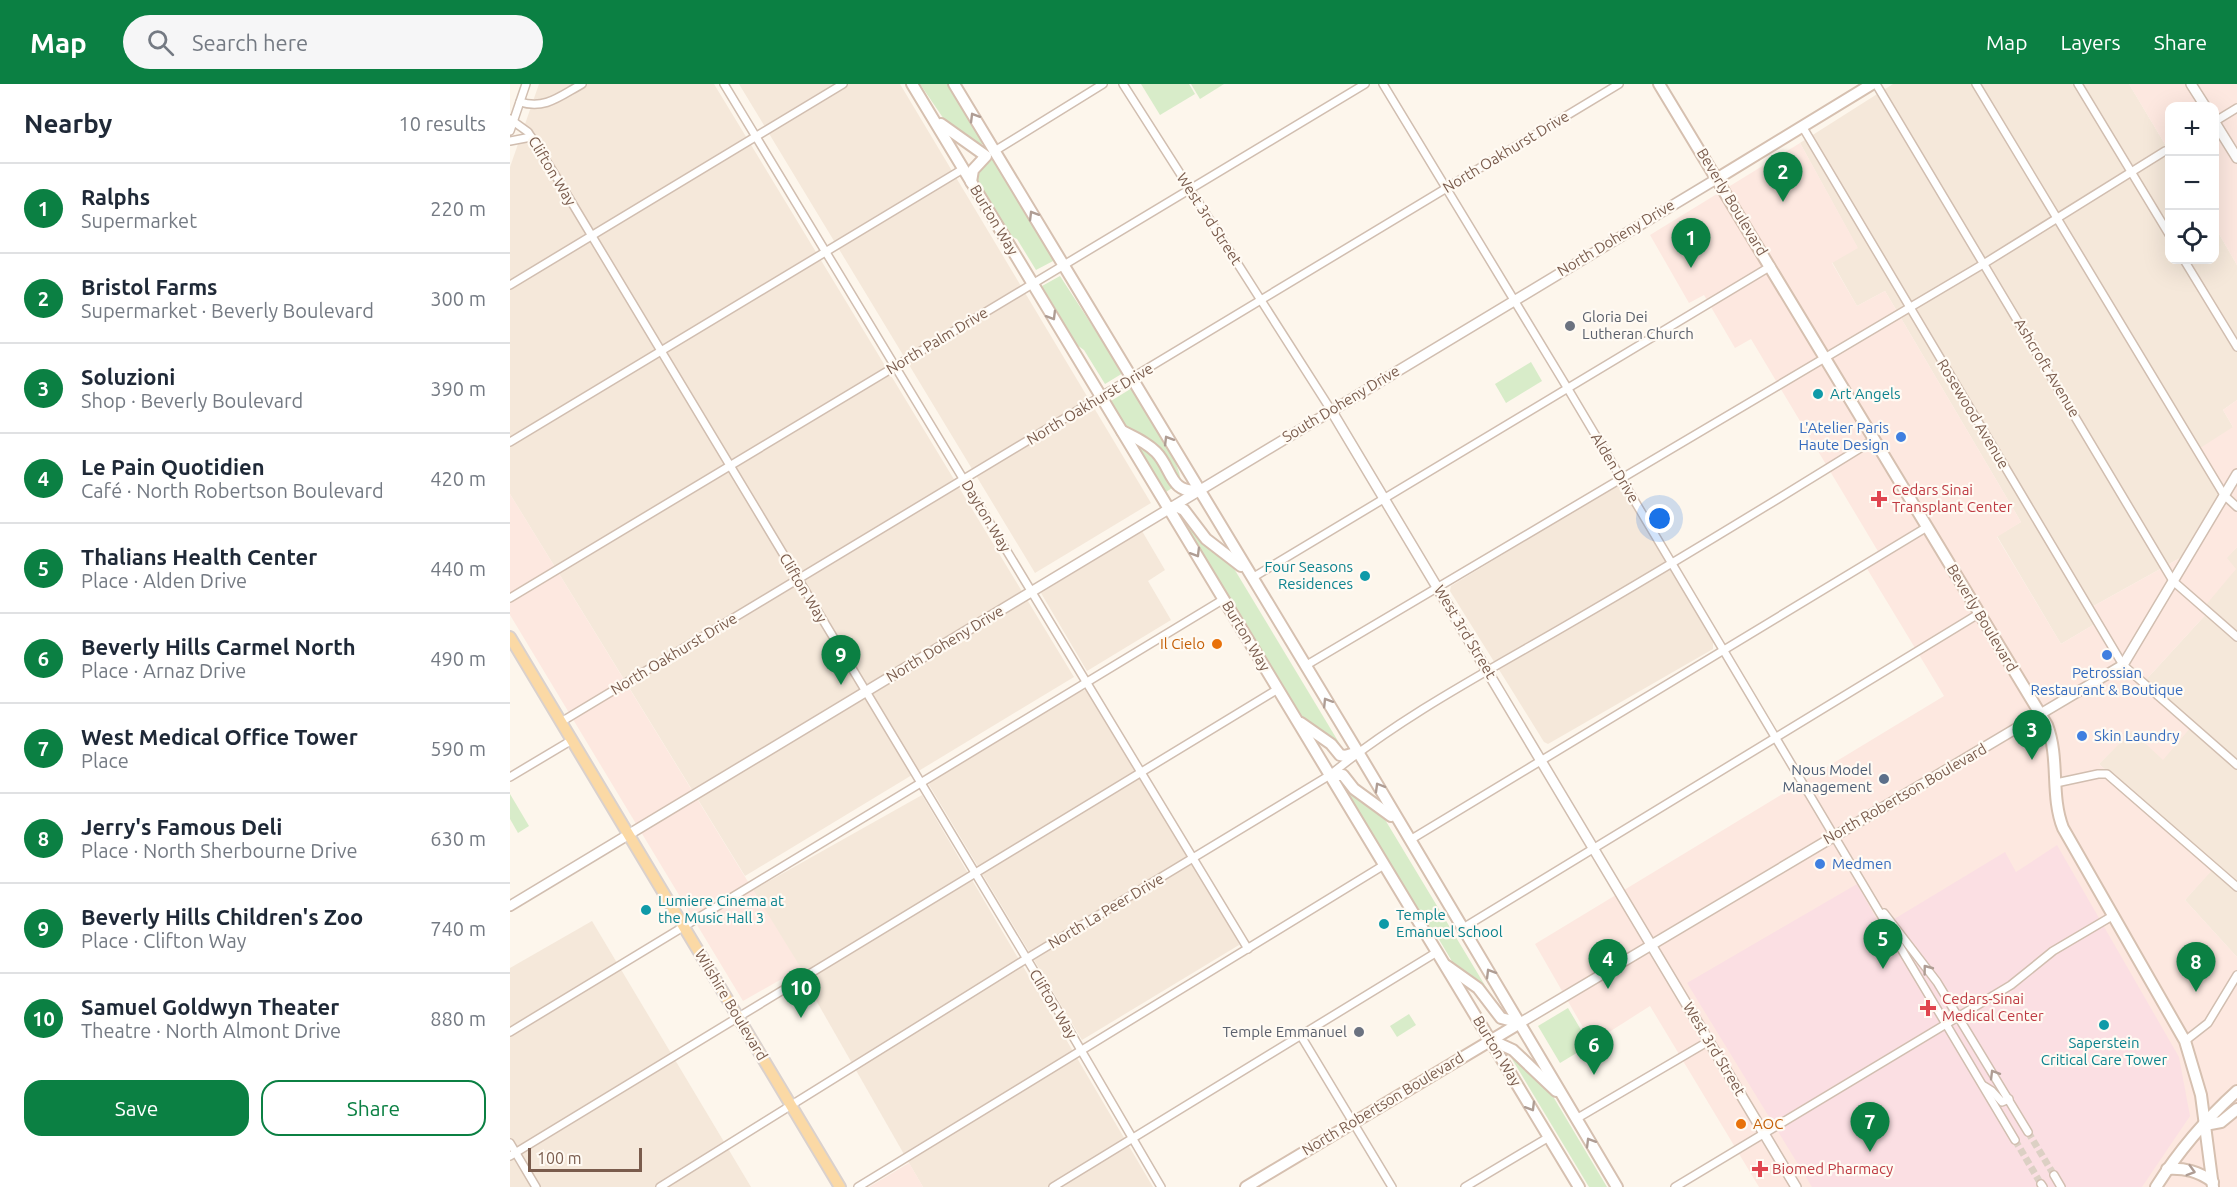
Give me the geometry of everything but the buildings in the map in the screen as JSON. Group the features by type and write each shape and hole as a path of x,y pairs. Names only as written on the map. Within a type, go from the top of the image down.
{"main road":[{"name":"Burton Way","path":"912,84 1579,1187"},
{"path":"954,84 990,153 1063,265 1463,928 1524,1021 1563,1097 1617,1187"},
{"name":"Beverly Boulevard","path":"1659,84 1718,178 2040,714 2054,746 2056,783 2063,828 2185,1041 2200,1095 2213,1184"},
{"name":"North Doheny Drive","path":"1718,178 1874,84"},
{"path":"929,112 949,132 990,153"},
{"path":"971,182 973,170 990,153"},
{"path":"1122,431 1154,450 1180,489 1199,490"},
{"path":"1168,507 1178,507 1184,510 1206,539 1250,575"},
{"name":"Wilshire Boulevard","path":"510,637 513,649 572,740 840,1187"},
{"path":"1294,716 1331,744 1340,755 1345,756 1358,752"},
{"path":"1330,775 1343,775 1354,789 1379,805 1400,824"},
{"path":"1444,964 1478,988 1501,1018 1524,1021"},
{"name":"North Robertson Boulevard","path":"1246,1187 1489,1039 1524,1021"},
{"path":"1489,1039 1513,1050 1563,1097"},
{"path":"2156,1187 2167,1169 2220,1106 2237,1091"},
{"path":"2205,1125 2221,1122 2237,1109"},
{"path":"2167,1169 2184,1168 2202,1174 2213,1184"}],"street":[{"path":"510,130 526,84"},
{"path":"520,102 533,106 546,105 582,84"},
{"name":"Dayton Way","path":"724,84 1248,949"},
{"path":"510,285 843,84"},
{"path":"990,153 1103,84"},
{"name":"West 3rd Street","path":"1123,84 1385,498 1796,1187"},
{"name":"North Palm Drive","path":"510,598 1365,84"},
{"name":"Alden Drive","path":"1383,84 1568,389 2015,1140"},
{"name":"North Oakhurst Drive","path":"561,722 1619,84"},
{"name":"Ashcroft Avenue","path":"1874,84 1985,263 2173,581 2237,637"},
{"path":"1976,84 2224,495 2237,507"},
{"path":"2078,84 2165,229"},
{"path":"2191,84 2202,102"},
{"path":"2219,119 2237,108"},
{"name":"Clifton Way","path":"512,120 531,137 1081,1050 1161,1187"},
{"name":"Rosewood Avenue","path":"1802,126 2123,664 2237,765"},
{"path":"2219,129 2237,158"},
{"path":"510,141 531,137"},
{"path":"1305,666 1985,263 2165,152"},
{"path":"510,442 963,169"},
{"name":"North Doheny Drive","path":"1514,300 1718,178"},
{"path":"2186,264 2237,348"},
{"path":"1250,575 1385,498 1771,266"},
{"name":"South Doheny Drive","path":"1168,507 1514,300"},
{"path":"1672,564 1875,439"},
{"name":"North Robertson Boulevard","path":"1524,1021 2123,664 2237,474"},
{"name":"North Doheny Drive","path":"628,835 1168,507"},
{"path":"1410,840 1928,526"},
{"name":"North La Peer Drive","path":"660,1187 1026,959 1330,775 1358,752 1488,670 1672,564"},
{"path":"510,1032 1224,600"},
{"path":"1463,928 1980,613"},
{"path":"513,1154 1278,689"},
{"path":"510,777 572,740"},
{"path":"2056,783 2098,774 2111,777 2237,887"},
{"path":"510,906 628,835"},
{"path":"858,1187 1384,865"},
{"name":"Alden Drive","path":"1862,885 1937,982 2028,1132"},
{"path":"1675,1187 2011,986 2061,946 2114,915"},
{"path":"1053,1187 1437,952"},
{"path":"2185,1041 2208,1023 2237,975"},
{"path":"1300,1036 1392,1187"},
{"path":"1576,1119 1709,1041"},
{"path":"1984,1086 2002,1102 2009,1099"},
{"path":"1465,1187 1549,1137"},
{"path":"510,1143 513,1154 536,1187"},
{"path":"2054,1175 2061,1187"}],"shaded area":[{"path":"539,84 714,84 1074,677 745,876 510,494 510,167"},
{"path":"739,84 900,84 1151,503 1035,573"},
{"path":"1893,84 2129,84 2165,144 2165,264 2219,264 2219,234 2237,265 2237,400 2223,410 2233,427 2224,495 2189,553 2090,608 2098,622 2061,644 1997,536 2021,522 1885,291 1857,306 1832,262 1857,247 1800,143"},
{"path":"2129,84 2237,84 2237,265 2219,234 2219,102 2165,102 2165,144"},
{"path":"1800,143 1858,248 1832,263 1857,306 1885,291 2021,522 1997,537 2061,644 2098,622 2090,608 2189,553 2224,495 2197,450 2233,427 2223,410 2237,400 2237,547 2227,558 2236,569 2205,606 2209,611 2144,682 2191,727 2163,760 2132,731 2099,764 2216,866 2185,900 2237,957 2237,1187 1759,1187 1650,1006 1592,1043 1535,944 1944,696 1863,562 1879,553 1751,339 1735,348 1704,295 1689,303 1650,235"},
{"path":"1617,485 1621,486 1713,641 1713,649 1548,744 1544,742 1450,591 1451,586"},
{"path":"510,494 801,968 743,1001 510,615"},
{"path":"1142,531 1165,570 1148,581 1171,620 1087,671 1041,593"},
{"path":"2237,547 2237,957 2185,900 2215,866 2099,764 2132,730 2144,682 2209,611 2204,606 2226,558"},
{"path":"1086,690 1239,945 1082,1040 929,785 932,779 1080,691"},
{"path":"922,795 1153,1187 923,1187 753,890"},
{"name":"Cedars-Sinai Medical Center","path":"2057,845 2179,1057 2190,1116 2142,1187 1812,1187 1687,983 1857,884 1881,927 2005,852 2016,872"},
{"path":"592,921 751,1187 510,1187 510,968"},
{"path":"909,1163 923,1187 869,1187"}],"green space":[{"path":"920,84 949,84 984,143 977,147 950,128"},
{"path":"1141,84 1189,84 1195,94 1160,115"},
{"path":"1191,84 1224,84 1200,99"},
{"path":"993,158 1055,260 1036,270 1017,239 1011,236 976,177 979,167"},
{"path":"1060,276 1123,373 1105,384 1084,350 1077,345 1042,286"},
{"path":"1531,362 1542,381 1506,403 1495,384"},
{"path":"1132,388 1169,449 1181,483 1123,422 1111,401"},
{"path":"1140,443 1151,451 1175,486 1166,492 1137,445"},
{"path":"1184,517 1227,557 1344,751 1300,716 1187,528"},
{"path":"1340,778 1381,813 1501,1012 1453,963 1434,931 1423,921 1338,779"},
{"path":"510,794 529,826 518,833 510,819"},
{"path":"1568,1008 1590,1045 1560,1063 1538,1026"},
{"path":"1409,1014 1416,1025 1397,1037 1390,1026"},
{"path":"1508,1048 1551,1093 1607,1187 1589,1187 1509,1054"}],"tunnel":[{"path":"2028,1132 2054,1175"},
{"path":"2015,1140 2041,1184"}],"place":[{"name":"Bristol Farms","path":"1783,202"},
{"name":"Ralphs","path":"1691,268"},
{"name":"Gloria Dei Lutheran Church","path":"1570,326"},
{"name":"Art Angels","path":"1818,394"},
{"name":"L'Atelier Paris Haute Design","path":"1901,437"},
{"name":"Cedars Sinai Transplant Center","path":"1879,499"},
{"name":"Four Seasons Residences","path":"1365,576"},
{"name":"Il Cielo","path":"1217,644"},
{"name":"Petrossian Restaurant & Boutique","path":"2107,655"},
{"name":"Beverly Hills Children's Zoo","path":"841,685"},
{"name":"Skin Laundry","path":"2082,736"},
{"name":"Soluzioni","path":"2032,760"},
{"name":"Nous Model Management","path":"1884,779"},
{"name":"Medmen","path":"1820,864"},
{"name":"Lumiere Cinema at the Music Hall 3","path":"646,910"},
{"name":"Temple Emanuel School","path":"1384,924"},
{"name":"Thalians Health Center","path":"1883,969"},
{"name":"Le Pain Quotidien","path":"1608,989"},
{"name":"Jerry's Famous Deli","path":"2196,992"},
{"name":"Cedars-Sinai Medical Center","path":"1928,1008"},
{"name":"Samuel Goldwyn Theater","path":"801,1018"},
{"name":"Saperstein Critical Care Tower","path":"2104,1025"},
{"name":"Temple Emmanuel","path":"1359,1032"},
{"name":"Beverly Hills Carmel North","path":"1594,1075"},
{"name":"AOC","path":"1741,1124"},
{"name":"West Medical Office Tower","path":"1870,1152"},
{"name":"Biomed Pharmacy","path":"1760,1169"}]}
